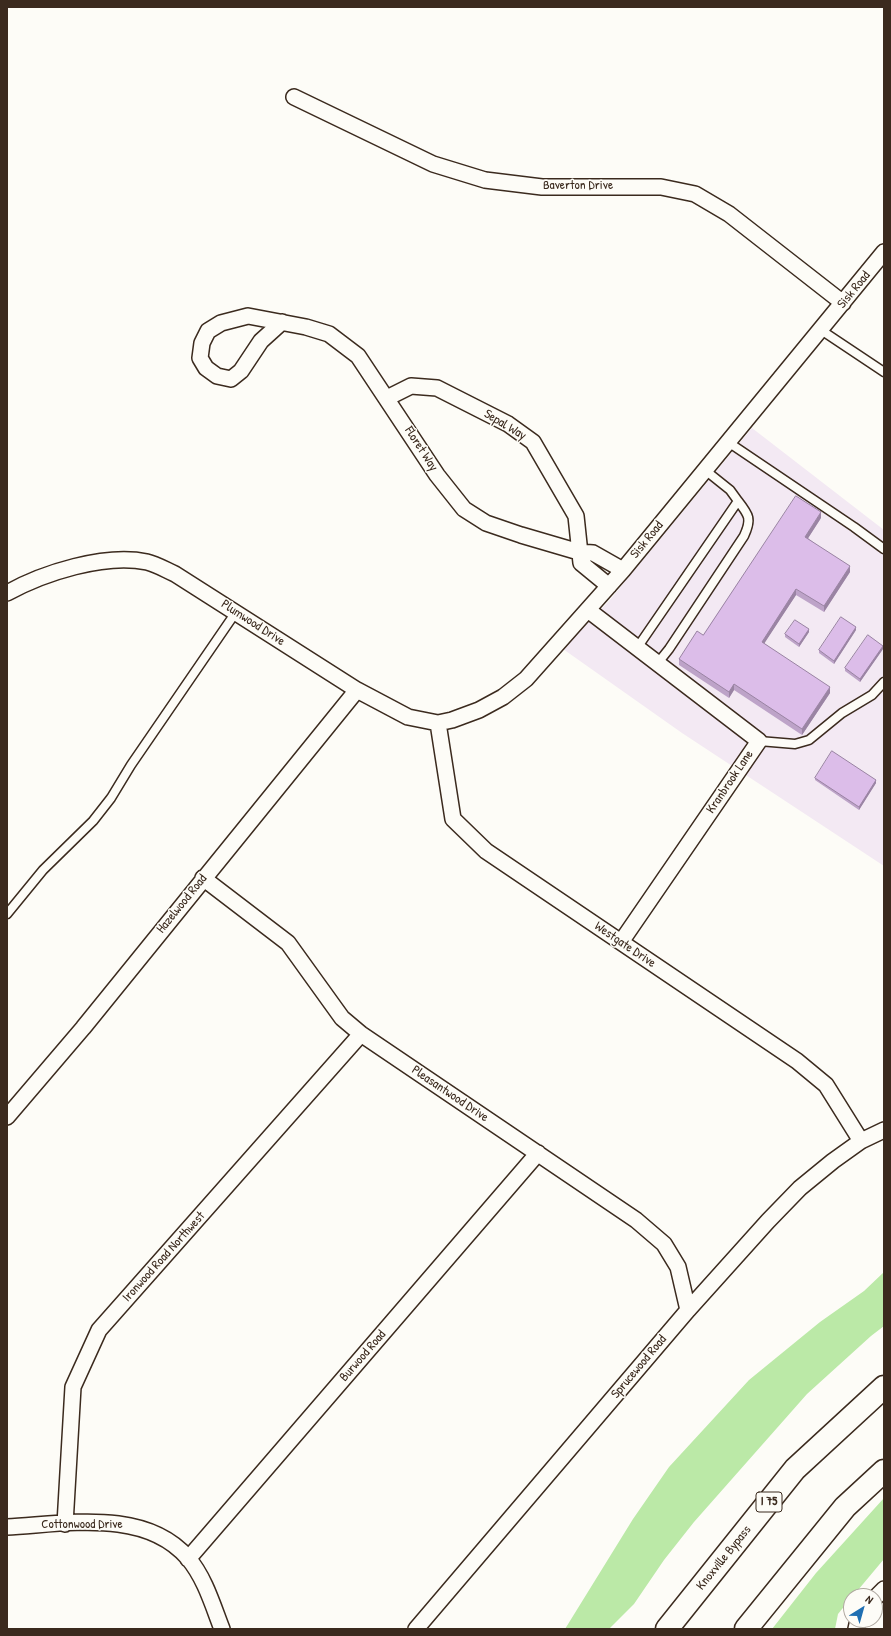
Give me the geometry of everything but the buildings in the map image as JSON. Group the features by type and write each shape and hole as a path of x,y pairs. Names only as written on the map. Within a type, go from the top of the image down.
{"highway":[{"name":"Knoxville Bypass","path":"666,1629 795,1469 884,1387"},
{"path":"746,1629 845,1507 884,1471"}],"street":[{"name":"Baverton Drive","path":"294,97 433,164 485,180 542,187 661,188 695,194 729,214 843,303"},
{"name":"Sisk Road","path":"357,690 408,717 438,723 452,720 479,710 503,697 526,678 623,570 884,252"},
{"name":"Floret Way","path":"282,322 260,341 242,371 231,379 217,376 206,368 200,358 202,343 208,331 221,323 248,316 282,322 306,327 329,334 358,356 437,475 464,509 486,523 550,544 579,552 593,553 623,570"},
{"name":"Sepal Way","path":"387,398 411,386 437,388 508,424 533,442 576,516 579,552"},
{"path":"579,552 581,562 609,586"},
{"name":"Plumwood Drive","path":"7,593 24,583 90,563 121,560 147,562 175,574 357,690"},
{"name":"Kranbrook Lane","path":"588,610 758,741 621,942"},
{"name":"Hazelwood Road","path":"7,1117 83,1028 203,878 357,690"},
{"name":"Westgate Drive","path":"438,723 453,819 486,850 797,1061 826,1086 861,1141"},
{"name":"Pleasantwood Drive","path":"203,878 288,942 342,1018 361,1034 636,1220 664,1244 678,1267 688,1310"},
{"name":"Ironwood Road Northwest","path":"65,1524 73,1387 99,1330 361,1034"},
{"name":"Sprucewood Road","path":"416,1629 688,1310 800,1188 833,1161 861,1141 884,1130"},
{"name":"Burwood Road","path":"188,1559 538,1153"},
{"name":"Cottonwood Drive","path":"7,1527 103,1522 126,1524 145,1530 170,1541 188,1559 202,1580 222,1629"}],"lane":[{"path":"821,330 884,372"},
{"path":"728,442 884,549"},
{"path":"657,664 669,649 744,536 749,525 748,513 730,490 704,470"},
{"path":"637,648 738,501"},
{"path":"7,914 43,870 93,821 111,798 131,765 236,612"},
{"path":"758,741 795,744 809,740 842,713 872,695 884,682"}],"shaded area":[{"path":"752,428 884,530 884,866 682,733 563,649 609,601"}],"green space":[{"path":"884,1272 884,1326 807,1394 694,1522 664,1560 634,1604 609,1629 565,1629 633,1519 669,1467 749,1380 820,1322 864,1291"},
{"path":"884,1498 884,1559 860,1588 843,1588 843,1608 838,1614 835,1629 772,1629 816,1573"}]}
